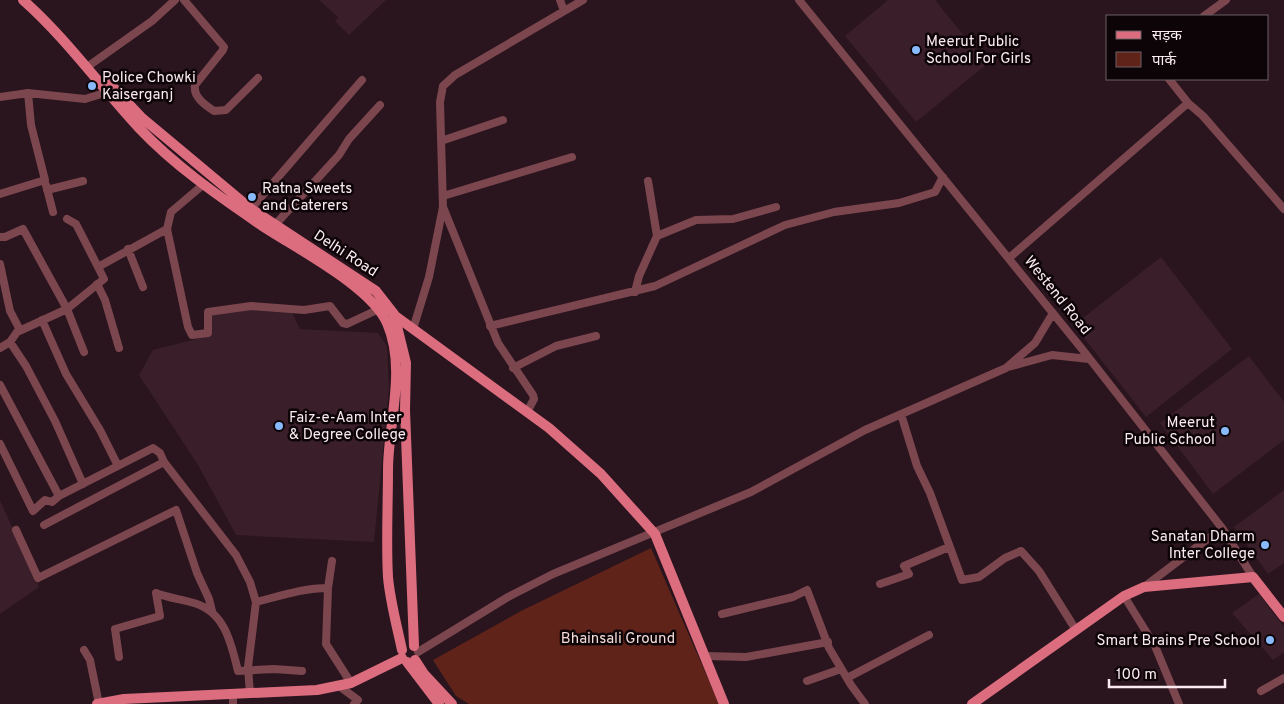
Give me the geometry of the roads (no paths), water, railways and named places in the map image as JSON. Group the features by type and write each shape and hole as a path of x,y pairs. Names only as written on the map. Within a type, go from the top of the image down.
{"main road":[{"name":"Delhi Road","path":"24,0 89,66"},
{"name":"Delhi Road","path":"29,0 111,90 141,117 165,145 204,184 376,291 394,314 406,363 404,410 410,655"},
{"name":"Delhi Road","path":"165,145 248,211"},
{"path":"248,211 359,292 387,323 396,364 388,467 388,578 410,655 439,704"},
{"path":"387,323 394,314 527,412 601,474 655,534 724,704"},
{"path":"972,704 1124,596 1144,587 1253,577"},
{"name":"Westend Road","path":"1253,577 1284,617"},
{"path":"98,704 124,699 233,700 250,694 318,690 351,683 410,655"},
{"path":"410,655 424,674 452,704"}],"street":[{"path":"89,66 152,21 175,0"},
{"path":"184,0 224,47 194,85 196,93 203,104 214,111 226,110 258,78"},
{"path":"560,0 564,11"},
{"path":"413,329 429,277 443,207 440,102 443,86 455,75 583,0"},
{"name":"Westend Road","path":"799,0 1089,358 1222,528 1253,577"},
{"path":"1205,15 1226,0"},
{"path":"248,211 362,80"},
{"path":"1170,80 1188,103 1203,116 1284,209"},
{"path":"0,97 28,93 85,99 111,90"},
{"path":"28,93 31,125 53,212"},
{"path":"1009,258 1188,103"},
{"path":"274,226 339,155 349,139 380,105"},
{"path":"441,141 503,120"},
{"path":"443,196 572,157"},
{"path":"490,326 655,286 785,225 834,212 899,203 935,192 943,177"},
{"path":"0,194 45,180"},
{"path":"47,190 84,181"},
{"path":"635,292 639,276 657,236 648,181"},
{"path":"204,184 171,212 167,229 188,327 192,335 208,333 208,312 251,306 304,310 330,306 343,323 347,324 377,310"},
{"path":"443,207 490,326 514,368 533,395 534,399 527,412"},
{"path":"657,236 696,220 734,219 776,207"},
{"path":"0,348 10,342 20,330 67,309 104,279 76,224 67,220"},
{"path":"0,237 5,237 23,229 67,309 84,352"},
{"path":"98,267 167,229"},
{"path":"128,249 143,287"},
{"path":"0,264 10,311 20,330"},
{"path":"97,284 105,300 119,348"},
{"path":"1006,368 1035,342 1053,313"},
{"path":"42,320 66,374 100,430 118,466"},
{"path":"514,368 556,346 596,336"},
{"path":"10,342 55,421 82,484"},
{"path":"410,655 508,597 553,574 655,534 751,492 865,430 1006,368 1052,355 1089,358"},
{"path":"0,385 59,496"},
{"path":"901,414 910,445 962,580 979,578 1005,558 1022,551 1039,571 1076,630"},
{"path":"0,444 33,511 45,500 52,502 59,496 154,448 236,555 250,582 256,602 248,672 250,694"},
{"path":"44,525 164,462"},
{"path":"16,530 38,578 176,510 197,573 209,599 212,611 224,627 238,671 248,672 274,669 302,671"},
{"path":"1144,587 1222,528"},
{"path":"880,584 909,574 904,566 949,547"},
{"path":"332,561 328,588 326,644 351,683"},
{"path":"256,602 294,594 308,588 328,588"},
{"path":"722,614 793,597 807,590 828,642 847,678 865,704"},
{"path":"119,657 114,629 160,616 156,593 195,603 212,611"},
{"path":"1124,596 1155,646 1179,704"},
{"path":"847,678 929,635"},
{"path":"705,656 746,657 828,642"},
{"path":"84,650 90,660 98,704"},
{"path":"807,681 842,669"},
{"path":"1261,691 1284,678"},
{"path":"339,686 358,700 354,704"}],"place":[{"name":"Meerut Public School For Girls","path":"916,50"},
{"name":"Police Chowki Kaiserganj","path":"92,86"},
{"name":"Ratna Sweets and Caterers","path":"252,197"},
{"name":"Faiz-e-Aam Inter & Degree College","path":"279,426"},
{"name":"Meerut Public School","path":"1225,431"},
{"name":"Sanatan Dharm Inter College","path":"1265,545"},
{"name":"Smart Brains Pre School","path":"1270,640"}],"park label":[{"name":"Bhainsali Ground","path":"618,638"}]}
